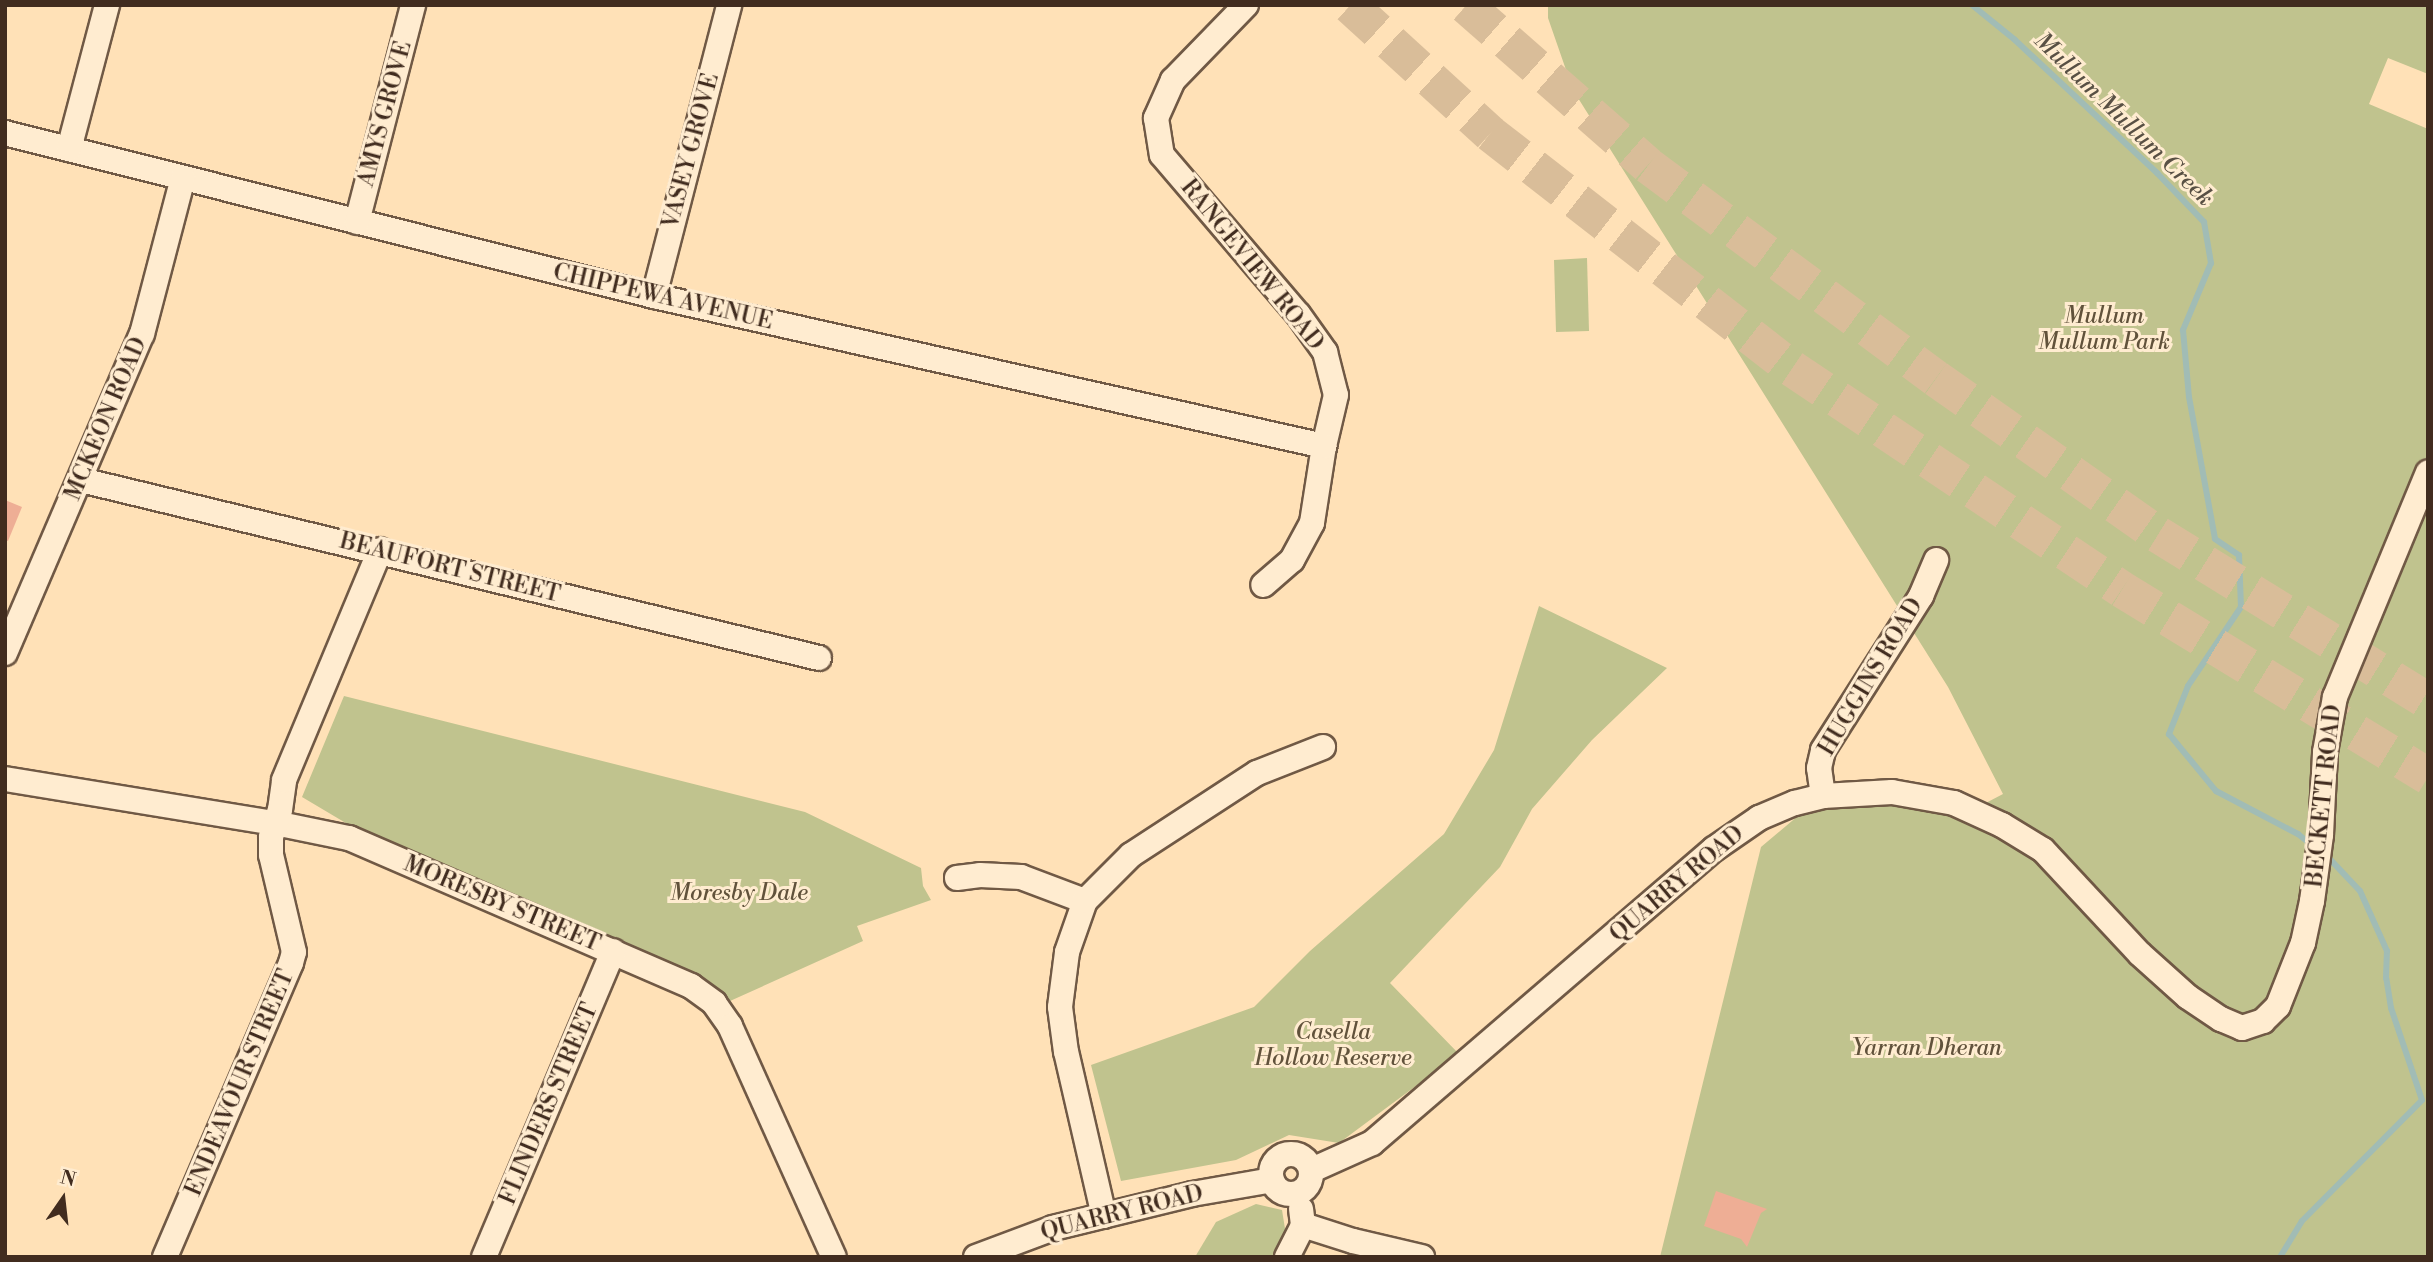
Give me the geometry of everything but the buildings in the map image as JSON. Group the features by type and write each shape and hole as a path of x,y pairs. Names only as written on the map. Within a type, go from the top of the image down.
{"street":[{"path":"69,149 107,5"},
{"name":"AMYS GROVE","path":"357,222 413,5"},
{"name":"VASEY GROVE","path":"654,296 729,5"},
{"name":"RANGEVIEW ROAD","path":"1246,5 1174,80 1156,118 1157,136 1163,155 1298,314 1325,352 1336,396 1324,446 1312,523 1292,560 1263,585"},
{"name":"CHIPPEWA AVENUE","path":"5,133 654,296 1324,446"},
{"name":"MCKEON ROAD","path":"5,653 142,334 183,178"},
{"name":"BECKETT ROAD","path":"2278,1006 2303,943 2315,881 2321,835 2325,752 2335,696 2428,473"},
{"name":"BEAUFORT STREET","path":"81,480 819,658"},
{"name":"ENDEAVOUR STREET","path":"165,1257 291,963 294,952 271,855 271,837 284,779 380,550"},
{"name":"HUGGINS ROAD","path":"1823,796 1819,768 1823,750 1920,596 1936,560"},
{"path":"1104,1216 1066,1052 1060,1007 1067,953 1085,901 1131,855 1257,773 1323,747"},
{"name":"MORESBY STREET","path":"5,779 275,822 349,838 691,986 714,1003 730,1026 834,1257"},
{"name":"QUARRY ROAD","path":"1312,1170 1372,1143 1714,849 1759,818 1795,803 1823,796 1892,792 1954,803 2003,825 2043,850 2140,954 2188,997 2221,1019 2242,1028 2263,1021 2278,1006"},
{"path":"957,878 981,875 1021,877 1085,901"},
{"name":"FLINDERS STREET","path":"484,1257 613,951"},
{"path":"1286,1154 1305,1158 1312,1170 1309,1184 1300,1193 1286,1194 1272,1180 1275,1161 1286,1154"},
{"name":"QUARRY ROAD","path":"976,1257 1053,1228 1192,1194 1272,1180"},
{"path":"1287,1257 1303,1225 1300,1193"},
{"path":"1303,1225 1353,1241 1422,1257"}],"green space":[{"name":"Mullum Mullum Park","path":"1548,5 2428,5 2428,74 2388,58 2369,104 2428,129 2428,1257 1660,1257 1761,847 1805,810 1834,804 1897,803 1959,817 2003,794 1948,687 1573,90 1548,18"},
{"path":"1587,258 1589,331 1556,332 1554,260"},
{"name":"Casella Hollow Reserve","path":"1539,606 1667,668 1592,740 1532,809 1500,867 1390,983 1459,1054 1339,1143 1289,1135 1236,1160 1121,1181 1091,1065 1254,1007 1310,951 1444,834 1494,750"},
{"name":"Moresby Dale","path":"344,696 805,812 921,868 923,886 931,900 857,926 863,941 730,1001 715,987 632,948 366,835 302,797"},
{"path":"1256,1204 1282,1210 1286,1235 1275,1257 1195,1257 1216,1222"}],"waterway":[{"name":"Mullum Mullum Creek","path":"1972,5 2015,40 2157,173 2204,222 2211,263 2183,330 2189,397 2215,539 2239,555 2241,607 2188,686 2169,734 2216,791 2298,834 2314,847"},
{"name":"Mullum Mullum Creek","path":"2280,1257 2302,1221 2422,1100 2391,1008 2386,978 2387,951 2360,891 2326,855"}],"tunnel":[{"path":"1350,5 1490,133 1792,368 2122,589 2428,776"},
{"path":"1466,5 1648,165 1936,378 2158,534 2428,701"}],"park label":[{"name":"Yarran Dheran","path":"1927,1048"}]}
